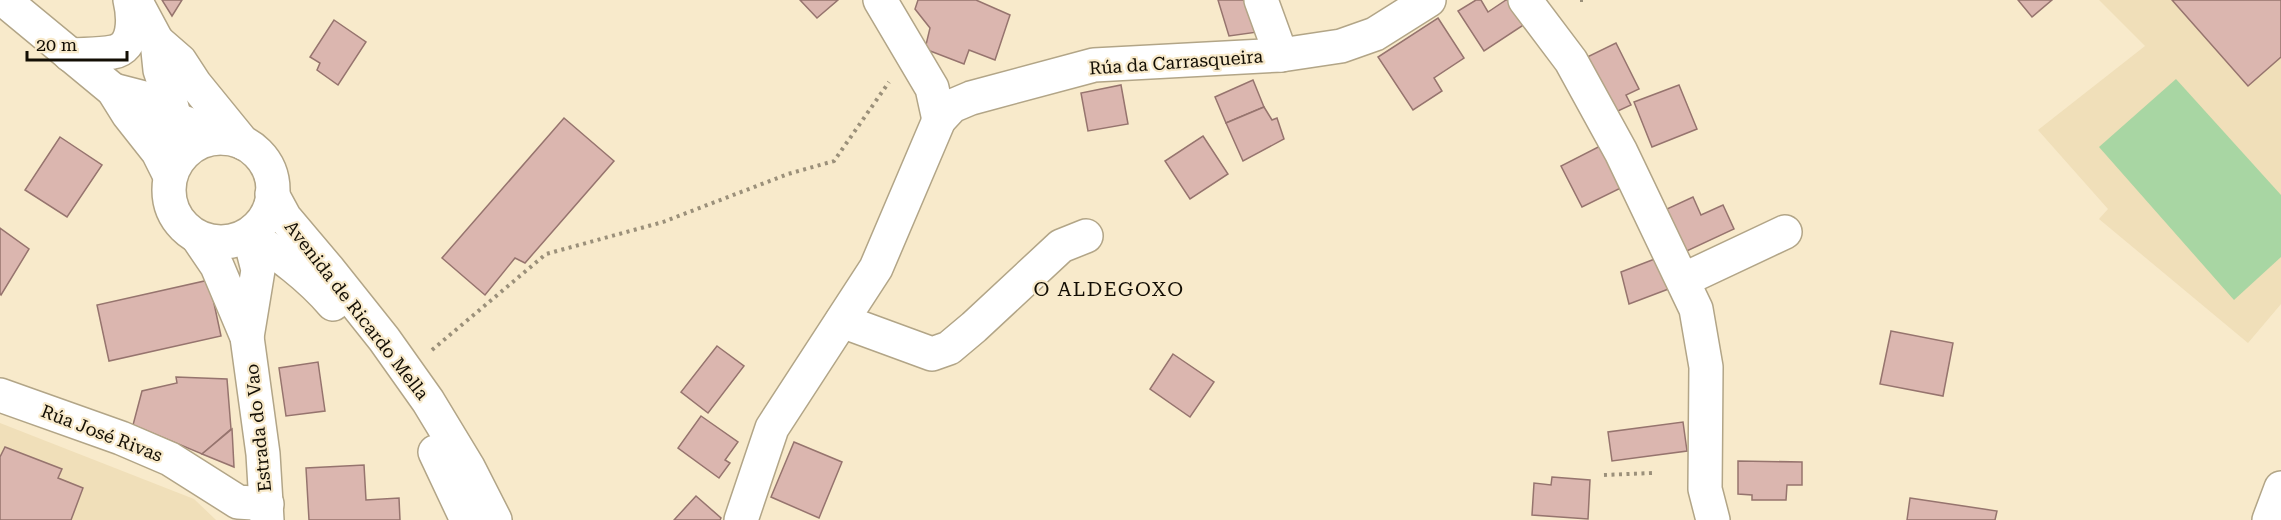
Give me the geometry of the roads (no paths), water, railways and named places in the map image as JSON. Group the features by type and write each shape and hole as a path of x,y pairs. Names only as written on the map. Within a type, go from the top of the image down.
{"street":[{"path":"4,0 113,90 128,114 158,152 177,164"},
{"path":"70,55 116,52 132,33 133,0"},
{"path":"133,0 157,41 180,61 234,140"},
{"path":"880,0 932,88 939,120"},
{"path":"1261,0 1281,55"},
{"name":"Rúa da Carrasqueira","path":"741,520 772,428 876,268 939,120 952,106 970,98 1094,65 1281,55 1341,46 1375,34 1429,0"},
{"path":"1525,0 1571,61 1621,152 1696,309 1707,367 1705,489 1713,520"},
{"path":"113,90 144,98 175,119 234,140 259,154 269,170 272,194 271,207 262,223 249,235 234,241 215,243 198,238 183,227 172,212 168,194 177,164 175,119 160,70 157,41"},
{"path":"177,164 196,144 209,139 234,140"},
{"name":"Avenida de Ricardo Mella","path":"272,194 285,218 384,339 428,401 468,467 495,520"},
{"path":"1683,280 1785,232"},
{"name":"Avenida de Ricardo Mella","path":"249,235 320,289 357,332 403,394 466,512"},
{"name":"Estrada do Vao","path":"249,235 258,270 248,337 258,412 267,512"},
{"path":"842,321 932,354 949,348 1061,246 1086,236"},
{"name":"Estrada do Vao","path":"198,238 217,266 248,337"},
{"path":"253,300 276,276 299,271"},
{"name":"Rúa José Rivas","path":"0,395 121,438 170,459 237,502 267,512"},
{"path":"2269,520 2281,488"}],"district":[{"name":"O ALDEGOXO","path":"1109,289"}]}
